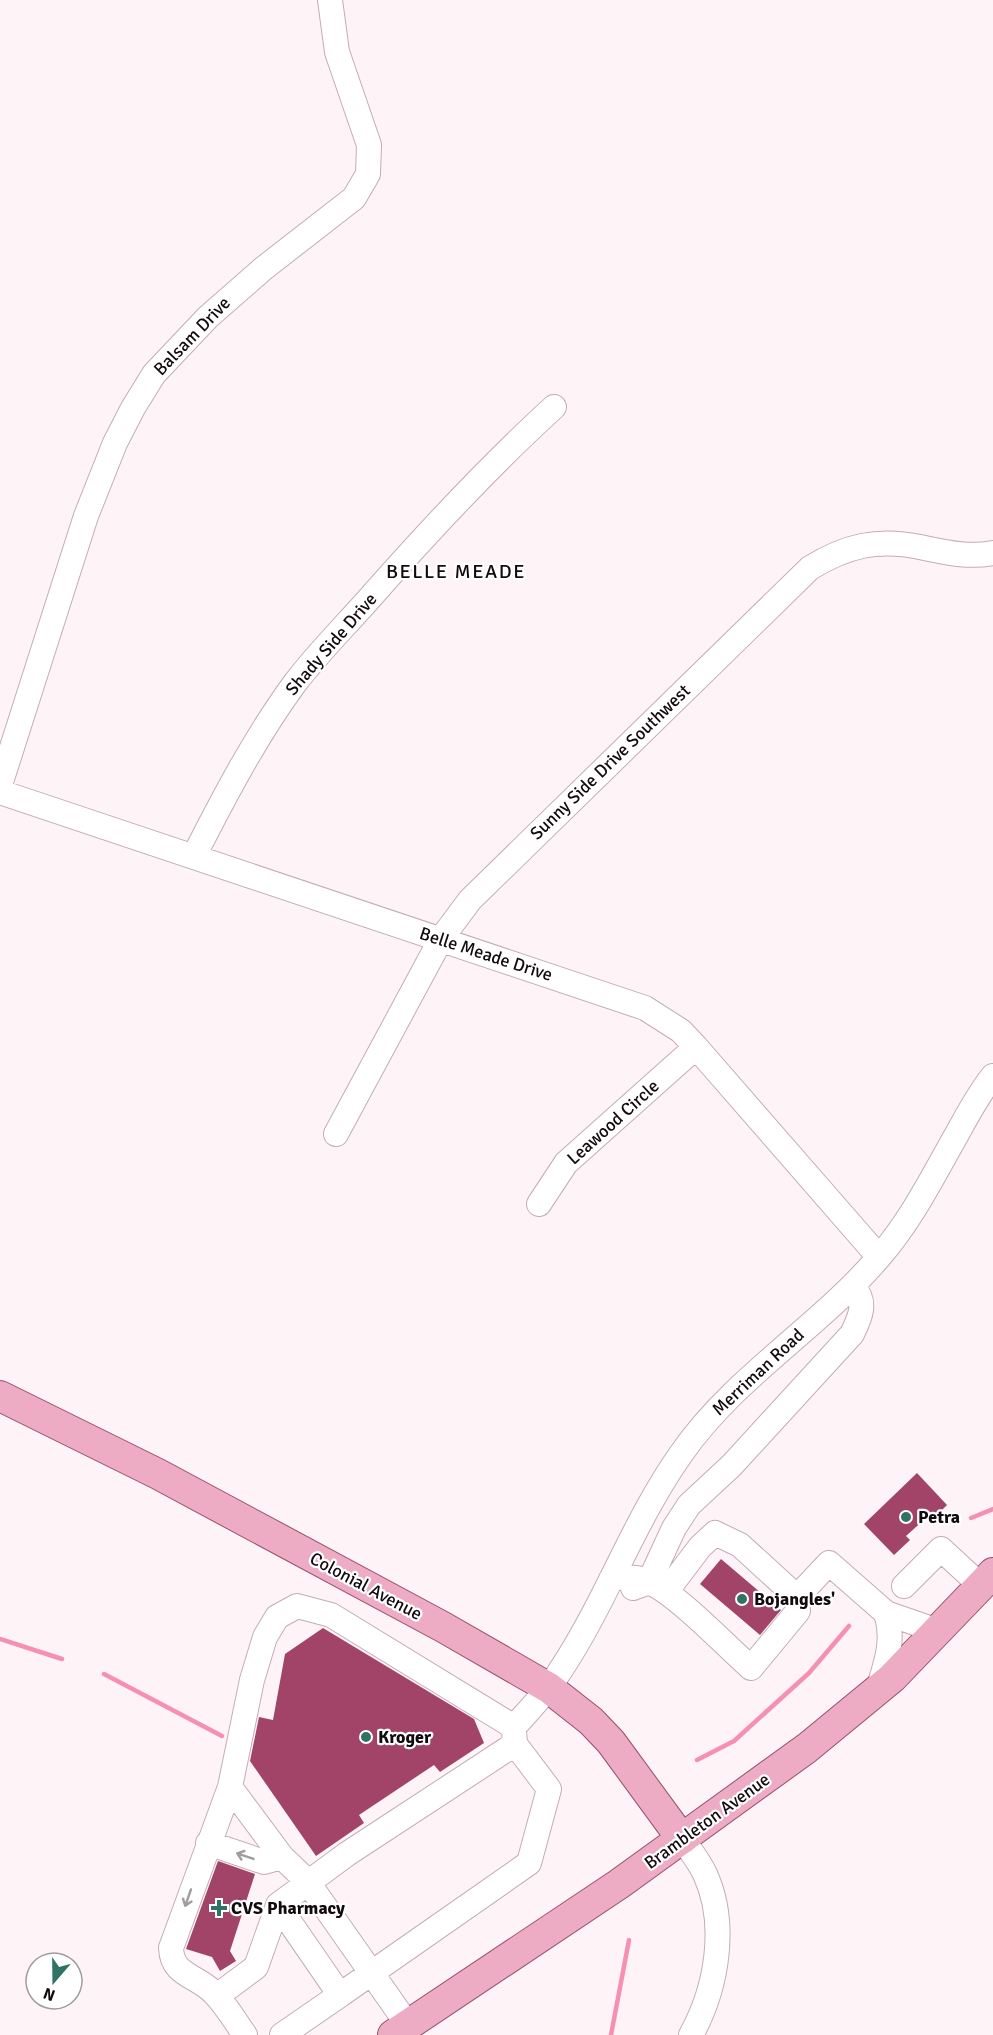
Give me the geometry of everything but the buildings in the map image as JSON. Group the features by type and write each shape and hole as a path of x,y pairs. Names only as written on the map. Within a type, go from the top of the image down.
{"main road":[{"name":"Colonial Avenue","path":"0,1396 158,1474 443,1627 549,1688 591,1721 611,1742 682,1839"},
{"name":"Brambleton Avenue","path":"401,2030 682,1839 789,1761 878,1690 987,1579"}],"street":[{"name":"Balsam Drive","path":"0,785 86,516 115,443 132,408 154,374 200,324 264,268 354,198 368,174 369,145 337,52 330,0"},
{"name":"Shady Side Drive","path":"194,856 215,815 278,707 297,680 517,440 554,407"},
{"name":"Sunny Side Drive Southwest","path":"336,1134 441,939 470,900 810,568 837,552 872,545 898,544 971,556 993,553"},
{"name":"Belle Meade Drive","path":"0,792 645,1008 681,1031 879,1257"},
{"name":"Leawood Circle","path":"539,1204 566,1163 696,1047"},
{"name":"Merriman Road","path":"278,1905 307,1881 515,1736 549,1688 598,1604 660,1485 706,1421 748,1378 853,1286 907,1224 993,1076"},
{"path":"657,1587 674,1528 689,1505 732,1465 852,1334 862,1313 861,1296 853,1286"},
{"path":"598,1604 657,1587 715,1533 740,1545 797,1597 798,1611 751,1668 657,1587 630,1577 610,1580"},
{"path":"904,1586 941,1549 987,1579"},
{"path":"797,1597 829,1563 886,1613 935,1630"},
{"path":"245,2035 217,1996 198,1980 181,1973 171,1958 171,1948 230,1787 252,1680 265,1637 277,1617 297,1606 332,1615 515,1736 549,1789 529,1863 282,2035"},
{"path":"878,1690 891,1647 891,1628 886,1613"},
{"path":"230,1787 282,1857 307,1881 371,1971 401,2030"},
{"path":"682,1839 705,1875 716,1913 717,1952 713,1978 706,2004 691,2035"},
{"path":"208,1843 264,1862 282,1857"},
{"path":"278,1905 340,1995"},
{"path":"217,1996 256,1967 278,1905"}],"waterway":[{"path":"971,1518 993,1509"},
{"path":"697,1760 734,1741 809,1673 849,1626"},
{"path":"0,1639 62,1659"},
{"path":"104,1674 222,1736"},
{"path":"611,2035 629,1940"}],"place":[{"name":"Petra","path":"906,1517"},
{"name":"Bojangles'","path":"742,1599"},
{"name":"Kroger","path":"366,1737"},
{"name":"CVS Pharmacy","path":"219,1908"}],"district":[{"name":"BELLE MEADE","path":"456,571"}]}
